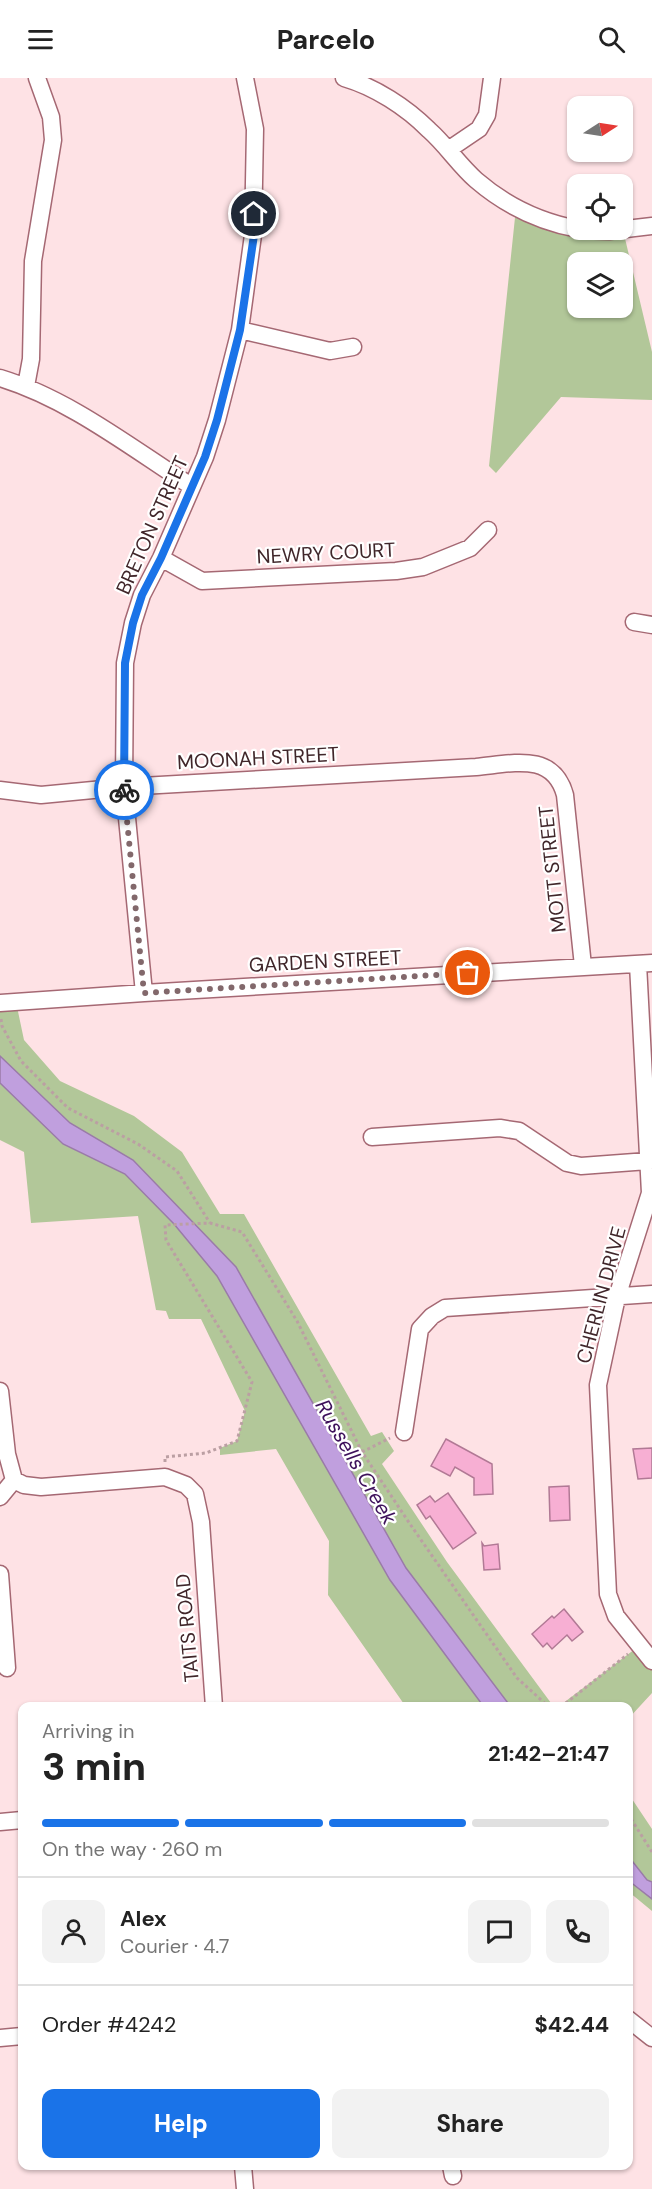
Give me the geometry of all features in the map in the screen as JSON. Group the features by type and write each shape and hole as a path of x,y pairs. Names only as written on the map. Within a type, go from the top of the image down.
{"street":[{"path":"26,386 31,360 33,261 53,140 51,117 37,78"},
{"name":"BRETON STREET","path":"144,993 124,787 125,663 133,623 142,595 161,558 205,457 240,330 254,235 255,129 245,78"},
{"path":"344,78 371,89 399,105 429,129 475,179 502,200 548,223 567,227"},
{"path":"448,150 478,129 487,115 492,78"},
{"path":"633,228 652,226"},
{"path":"240,330 330,351 353,347"},
{"path":"0,378 26,386 86,418 191,486"},
{"name":"NEWRY COURT","path":"161,558 201,581 396,571 423,567 470,548 488,530"},
{"path":"634,622 652,625"},
{"name":"MOONAH STREET","path":"0,790 41,795 124,787 518,763"},
{"name":"MOTT STREET","path":"518,763 546,768 553,772 562,784 583,966"},
{"name":"GARDEN STREET","path":"0,1003 645,963"},
{"name":"CHERLIN DRIVE","path":"645,963 648,1161 651,1193 617,1297 598,1385 605,1570 608,1594 616,1616 648,1654"},
{"path":"372,1137 500,1128 519,1131 567,1164 581,1166 648,1161"},
{"path":"404,1432 420,1329 432,1316 445,1308 652,1294"},
{"path":"0,1391 7,1454 14,1480 24,1485 41,1487 165,1477"},
{"name":"TAITS ROAD","path":"165,1477 186,1485 195,1494 201,1522 214,1702"},
{"path":"0,1497 14,1480"},
{"path":"0,1574 7,1668"},
{"path":"0,1822 18,1820"},
{"path":"633,2023 652,2038"},
{"path":"0,2038 18,2036"},
{"path":"243,2170 245,2189"}],"path":[{"path":"0,1013 2,1026 21,1061 68,1108 138,1144 177,1171 210,1223"},
{"path":"165,1477 165,1457 206,1453 237,1441 252,1382 166,1240 165,1225 210,1223 242,1232 297,1320 362,1452 517,1678 543,1702"},
{"path":"362,1452 404,1432"},
{"path":"569,1702 648,1654"},
{"path":"633,1822 652,1852"}],"green space":[{"path":"516,208 531,215 567,221 567,240 625,240 628,252 567,252 567,318 633,318 633,272 652,352 652,400 561,397 496,473 489,466"},
{"path":"16,1002 24,1040 60,1081 134,1116 182,1152 220,1214 244,1214 371,1436 382,1432 394,1451 382,1464 447,1562 550,1702 403,1702 328,1595 329,1541 276,1449 220,1455 220,1448 237,1441 245,1411 201,1319 169,1319 166,1311 156,1310 138,1216 31,1223 24,1152 0,1140 0,1003"},
{"path":"639,1646 652,1661 652,1693 633,1714 633,1702 565,1702"},
{"path":"633,1800 652,1829 652,1911 633,1895"}],"shaded area":[{"path":"0,1056 70,1123 133,1160 236,1267 406,1568 507,1702 480,1702 390,1580 217,1276 174,1224 125,1174 63,1144 0,1083"},
{"path":"633,1862 647,1880 652,1882 652,1899 633,1884"}],"building":[{"path":"446,1439 492,1464 493,1494 474,1495 474,1478 455,1467 450,1476 431,1466"},
{"path":"652,1448 652,1478 638,1479 633,1449"},
{"path":"569,1486 570,1520 550,1521 549,1487"},
{"path":"448,1493 476,1533 453,1549 430,1516 426,1519 417,1505 430,1496 435,1502"},
{"path":"482,1543 484,1546 498,1544 500,1569 484,1570"},
{"path":"564,1609 583,1632 572,1641 567,1635 552,1649 547,1643 543,1647 532,1634 552,1616 554,1618"}],"way so far":[{"path":"124,790 144,993 468,973"}],"route":[{"path":"124,790 125,663 133,623 142,595 161,558 205,457 217,420 240,330 254,235 254,214"}],"water label":[{"name":"Russells Creek","path":"356,1462"}]}
